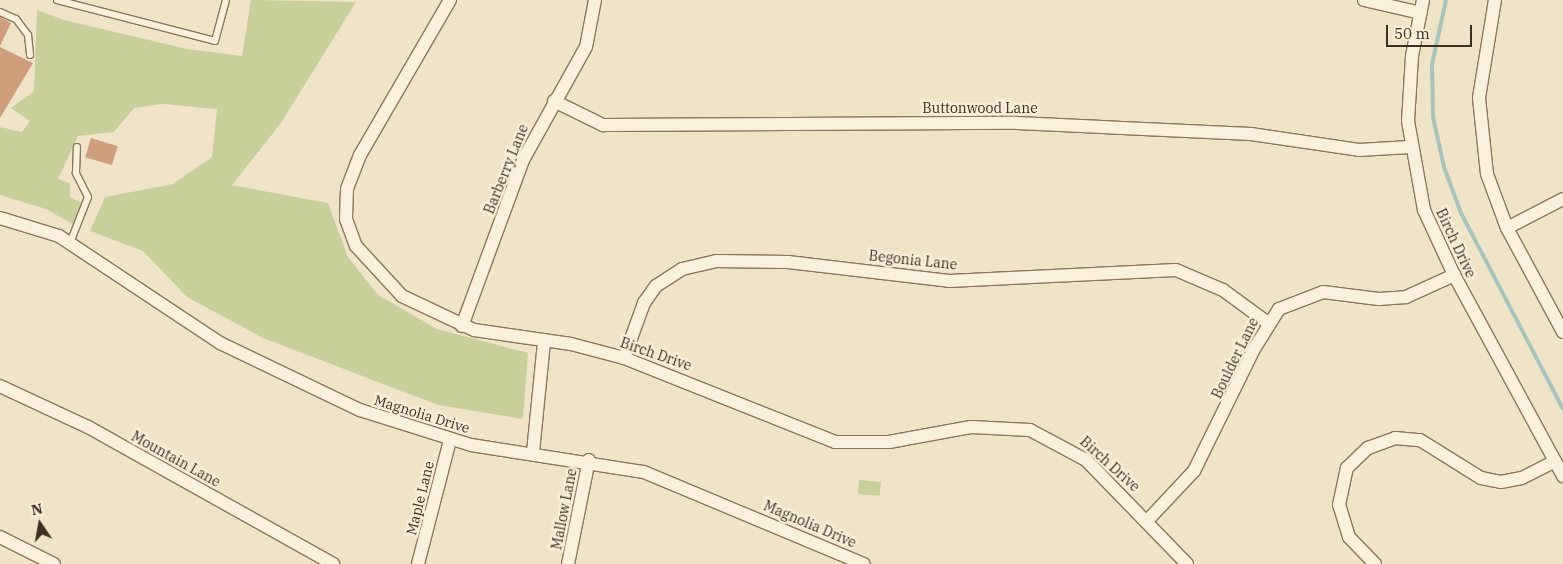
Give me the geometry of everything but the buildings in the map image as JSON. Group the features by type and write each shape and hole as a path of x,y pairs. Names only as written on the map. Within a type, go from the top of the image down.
{"street":[{"name":"Birch Drive","path":"450,0 360,155 345,205 356,246 381,278 415,305 462,326 624,358 835,442 889,442 980,427 1030,430 1086,460 1187,564"},
{"name":"Barberry Lane","path":"462,326 522,162 554,101 586,47 595,0"},
{"path":"1364,0 1422,6"},
{"path":"1495,0 1480,76 1479,121 1487,174 1508,228 1563,332"},
{"name":"Birch Drive","path":"1422,6 1408,102 1410,147 1424,210 1454,274 1563,476"},
{"name":"Buttonwood Lane","path":"554,101 603,125 1016,123 1251,134 1359,150 1410,147"},
{"path":"1508,228 1563,199"},
{"name":"Magnolia Drive","path":"0,218 40,228 70,243 260,365 360,410 450,440 589,460 693,489 864,564"},
{"name":"Begonia Lane","path":"624,358 644,303 656,286 682,268 716,261 788,262 949,281 1176,270 1223,290 1268,323"},
{"name":"Boulder Lane","path":"1147,521 1178,492 1202,457 1268,323 1285,304 1309,294 1335,292 1396,299 1454,274"},
{"path":"533,452 544,341"},
{"name":"Mountain Lane","path":"0,386 88,427 333,564"},
{"path":"1375,564 1349,537 1339,505 1347,468 1368,448 1395,438 1420,440 1481,478 1501,482 1522,478 1555,461"},
{"name":"Maple Lane","path":"418,564 450,440"},
{"name":"Mallow Lane","path":"568,564 589,460"},
{"path":"0,537 54,564"}],"lane":[{"path":"57,0 215,41 226,0"},
{"path":"0,12 16,19 28,35 30,55"},
{"path":"70,243 88,197 76,173 77,147"}],"green space":[{"path":"251,0 356,2 281,123 232,185 328,203 348,257 378,295 437,329 528,353 523,419 438,405 263,338 187,297 143,251 90,231 105,197 173,184 212,157 217,109 162,104 134,108 114,132 78,136 58,179 70,183 70,197 82,203 74,225 46,209 0,195 0,127 22,132 30,121 11,108 34,91 37,10 64,20 187,49 242,56"},
{"path":"859,480 881,482 880,496 858,494"}],"waterway":[{"path":"1446,0 1432,64 1433,117 1444,167 1461,213 1563,409"}]}
